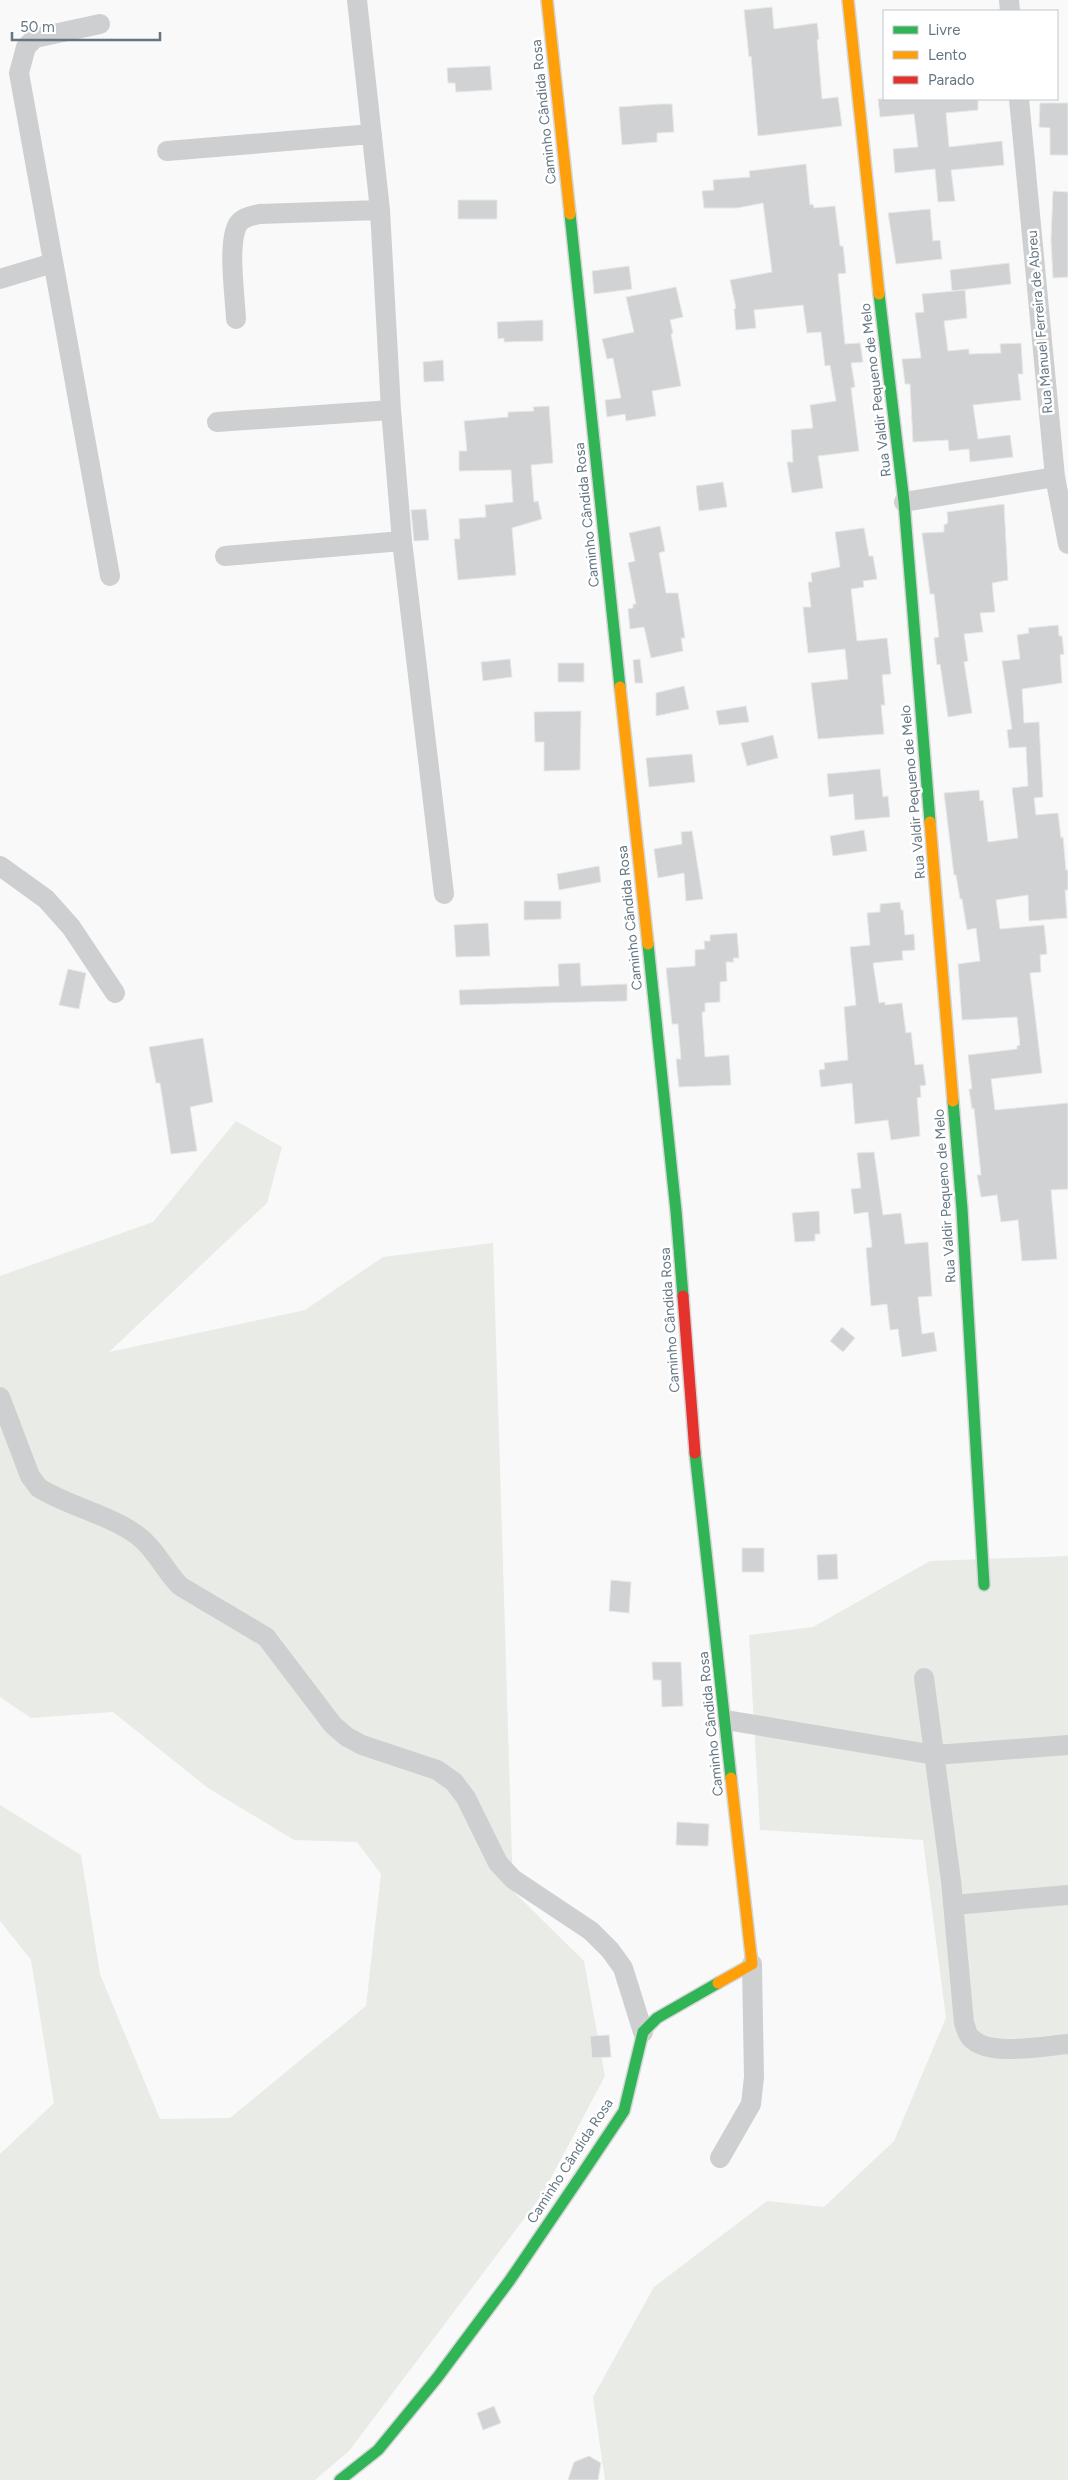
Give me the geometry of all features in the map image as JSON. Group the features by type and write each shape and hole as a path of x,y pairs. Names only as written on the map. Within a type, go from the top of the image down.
{"street":[{"path":"357,0 380,210 391,410 402,541 444,894"},
{"name":"Caminho Cândida Rosa","path":"547,0 676,1211 695,1450 752,1964"},
{"name":"Rua Valdir Pequeno de Melo","path":"848,0 885,353 904,502 962,1209 984,1584"},
{"path":"100,24 35,38 26,47 20,60 19,73 110,576"},
{"name":"Rua Manuel Ferreira de Abreu","path":"1019,100 1055,477 1068,544"},
{"path":"167,151 372,134"},
{"path":"236,319 233,248 239,222 259,214 380,210"},
{"path":"0,279 53,263"},
{"path":"217,422 391,410"},
{"path":"904,502 1055,477"},
{"path":"225,556 402,541"},
{"path":"0,866 46,899 70,928 115,993"},
{"path":"0,1397 30,1476 39,1488 136,1535 150,1546 170,1576 180,1586 266,1637 333,1724 347,1737 362,1745 437,1770 454,1782 466,1798 498,1863 513,1879 591,1931 610,1950 623,1968 643,2032 657,2018 752,1964 754,2077 751,2104 720,2158"},
{"path":"924,1678 954,1905 964,2023 970,2037 984,2046 1012,2049 1068,2044"},
{"path":"726,1720 935,1755 1068,1744"},
{"path":"954,1905 1068,1895"},
{"name":"Caminho Cândida Rosa","path":"340,2480 378,2450 438,2378 510,2280 582,2174 624,2110 643,2032"}],"shaded area":[{"path":"236,1121 282,1147 267,1203 109,1352 305,1310 383,1257 493,1243 513,1891 584,1961 605,2076 542,2195 349,2451 315,2480 0,2480 0,2154 54,2103 31,1960 0,1921 0,1805 81,1855 100,1974 160,2119 230,2118 366,2006 381,1874 357,1842 294,1840 208,1788 113,1712 31,1718 0,1697 0,1276 153,1222"},
{"path":"1068,1556 1068,2480 605,2480 593,2397 654,2287 767,2201 824,2207 894,2141 946,2018 923,1840 760,1830 749,1635 813,1627 930,1561"}],"building":[{"path":"772,7 774,29 817,23 822,99 838,97 842,126 758,136 751,56 749,57 744,10"},
{"path":"490,66 492,90 456,92 455,83 448,83 447,68"},
{"path":"878,99 978,100 978,110 946,113 949,147 1002,141 1004,165 951,170 955,201 938,202 935,169 895,173 893,149 918,147 914,114 880,117"},
{"path":"1040,103 1068,103 1068,155 1050,155 1050,128 1039,127"},
{"path":"672,104 674,132 657,133 657,142 622,145 619,107"},
{"path":"806,164 810,205 813,204 814,208 835,206 840,246 843,246 846,273 838,274 845,344 860,343 863,362 851,363 855,387 851,388 859,451 818,456 823,488 792,493 787,462 793,462 791,430 813,428 810,405 836,401 830,365 825,366 821,332 807,333 803,305 754,310 756,328 736,330 734,309 736,308 730,280 772,272 763,203 737,208 704,208 702,191 714,190 713,180 750,177 749,171"},
{"path":"1053,191 1068,192 1068,277 1053,278 1051,239"},
{"path":"458,200 497,200 497,219 458,219"},
{"path":"930,209 933,241 940,240 942,259 896,264 888,213"},
{"path":"1009,263 1011,284 952,291 950,270"},
{"path":"629,266 632,289 594,294 592,271"},
{"path":"676,287 683,317 670,320 681,386 652,391 656,416 626,421 625,414 607,417 605,400 621,398 613,358 607,359 602,339 634,332 626,297"},
{"path":"965,290 967,318 944,321 948,351 969,349 969,354 1001,353 1000,344 1021,343 1023,374 1018,374 1021,400 973,405 978,439 1010,435 1013,457 970,462 969,449 949,451 948,440 913,442 910,384 905,384 902,359 921,358 915,313 924,312 922,294"},
{"path":"543,320 543,341 504,342 504,338 498,339 497,322"},
{"path":"443,360 444,381 424,382 423,362"},
{"path":"549,406 553,463 531,465 534,502 538,501 542,519 512,528 516,575 458,580 454,539 460,539 459,519 486,517 485,505 513,502 511,470 459,471 459,451 467,451 464,421 508,417 508,412 534,411 533,407"},
{"path":"723,482 727,507 699,511 696,486"},
{"path":"1004,504 1008,580 992,583 995,612 980,613 983,632 964,634 968,661 964,662 972,713 948,717 940,664 937,665 934,638 939,637 934,594 930,594 922,533 944,532 944,525 948,523 947,512"},
{"path":"426,509 429,540 414,541 411,510"},
{"path":"660,526 665,551 659,553 666,593 678,593 685,638 681,638 683,651 651,658 644,627 630,629 628,609 633,608 633,604 636,604 628,563 635,561 629,533"},
{"path":"864,528 869,556 873,556 877,579 863,581 864,587 851,589 857,641 887,638 891,674 882,675 885,705 881,705 884,734 818,739 811,683 848,679 845,649 808,653 803,607 811,607 808,582 812,582 811,573 840,567 835,532"},
{"path":"1058,625 1059,636 1062,636 1064,654 1060,655 1062,683 1022,689 1024,723 1039,722 1043,797 1034,798 1036,815 1058,813 1061,838 1063,837 1066,870 1068,870 1068,890 1065,890 1067,918 1029,921 1028,895 996,900 1000,929 1044,925 1047,954 1040,955 1041,972 1030,973 1042,1073 991,1079 995,1110 1068,1103 1068,1189 1051,1190 1057,1259 1022,1261 1018,1220 1001,1222 997,1195 981,1197 977,1175 981,1175 974,1108 972,1109 969,1089 972,1089 968,1055 1017,1049 1017,1046 1020,1045 1017,1017 962,1020 958,964 980,961 976,928 967,930 962,899 960,899 956,875 954,875 944,793 979,790 980,801 983,800 988,842 1018,838 1012,788 1028,786 1026,747 1009,748 1007,730 1012,729 1002,661 1020,659 1017,635 1029,633 1028,628"},
{"path":"510,659 512,677 483,681 481,662"},
{"path":"640,659 643,683 635,683 633,660"},
{"path":"558,663 584,663 584,682 558,682"},
{"path":"684,686 689,709 656,716 656,693"},
{"path":"746,706 749,722 719,725 716,711"},
{"path":"581,711 580,770 544,771 544,742 535,742 534,712"},
{"path":"773,735 778,758 747,766 741,743"},
{"path":"692,754 695,782 649,787 646,758"},
{"path":"880,769 883,797 888,796 890,817 855,820 853,794 829,797 827,774"},
{"path":"864,830 867,851 833,856 830,836"},
{"path":"692,831 703,899 686,901 684,873 658,878 654,849 682,844 681,832"},
{"path":"599,866 601,882 559,890 557,874"},
{"path":"524,901 561,901 561,919 524,920"},
{"path":"900,902 901,910 903,910 905,935 914,934 915,950 902,951 903,960 873,963 879,1003 885,1002 885,1005 902,1003 906,1033 911,1032 915,1065 923,1064 926,1085 920,1086 921,1097 917,1098 920,1136 891,1140 888,1120 855,1124 852,1083 821,1087 819,1070 825,1069 824,1063 848,1060 844,1007 856,1005 850,947 870,945 867,913 880,912 880,904"},
{"path":"488,923 490,956 456,957 454,925"},
{"path":"737,933 739,958 733,958 734,962 726,962 727,981 720,982 720,1002 705,1003 705,1012 702,1012 705,1057 729,1055 731,1085 679,1087 676,1059 681,1059 678,1024 672,1024 666,968 695,966 695,950 705,949 704,941 710,941 710,935"},
{"path":"580,963 581,986 627,984 627,1001 460,1005 459,990 559,986 558,964"},
{"path":"68,969 86,973 79,1009 59,1005"},
{"path":"203,1038 213,1102 190,1107 197,1151 171,1154 160,1083 156,1083 149,1047"},
{"path":"874,1152 883,1215 901,1213 905,1244 928,1242 932,1296 918,1297 922,1334 934,1332 937,1351 902,1357 898,1329 890,1330 887,1304 871,1306 866,1248 872,1247 868,1212 854,1214 851,1189 861,1188 857,1153"},
{"path":"819,1211 820,1234 815,1234 815,1241 795,1242 792,1213"},
{"path":"842,1327 855,1338 843,1352 830,1341"},
{"path":"742,1548 764,1548 764,1572 742,1572"},
{"path":"837,1554 838,1579 818,1580 817,1555"},
{"path":"611,1580 631,1582 629,1613 609,1611"},
{"path":"652,1662 681,1662 683,1706 662,1707 661,1680 653,1680"},
{"path":"677,1822 709,1824 708,1846 676,1845"},
{"path":"609,2035 611,2057 592,2058 590,2036"},
{"path":"494,2406 501,2423 483,2430 477,2413"},
{"path":"589,2456 601,2463 598,2480 568,2480 574,2462"}],"traffic: fast":[{"path":"570,214 620,687"},
{"path":"879,294 904,502 930,822"},
{"path":"648,944 683,1296"},
{"path":"953,1101 962,1209 984,1585"},
{"path":"695,1453 731,1778"},
{"path":"340,2480 378,2450 437,2378 510,2280 582,2174 624,2111 643,2032 657,2018 718,1983"}],"traffic: slow":[{"path":"547,0 570,214"},
{"path":"848,0 879,294"},
{"path":"620,687 648,944"},
{"path":"930,822 953,1101"},
{"path":"718,1983 752,1964 731,1778"}],"traffic: jam":[{"path":"683,1296 695,1453"}]}
